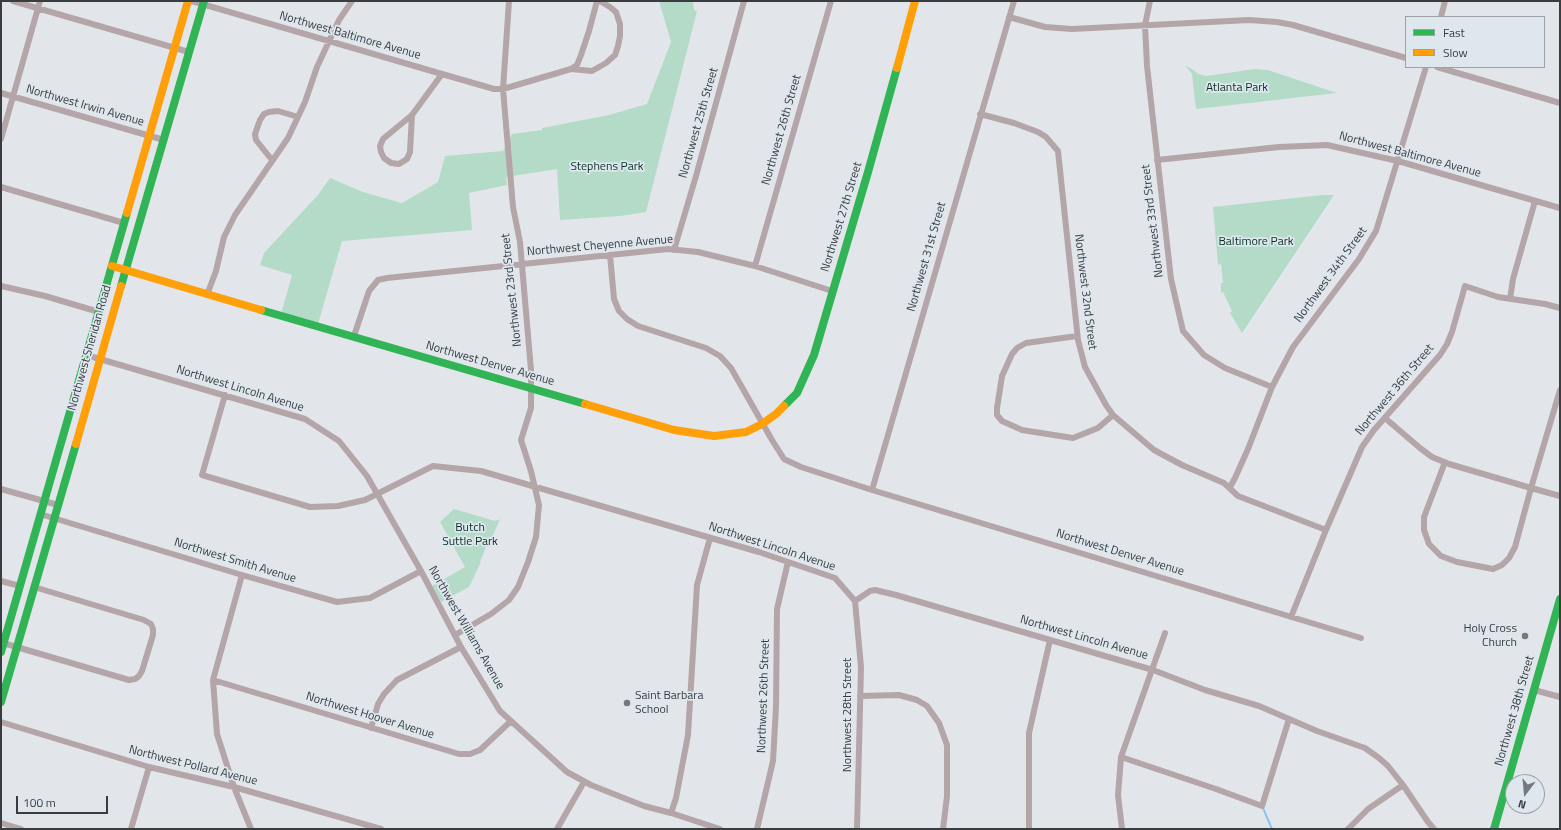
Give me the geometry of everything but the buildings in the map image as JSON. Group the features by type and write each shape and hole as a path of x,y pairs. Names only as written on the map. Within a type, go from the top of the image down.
{"main road":[{"name":"Northwest Sheridan Road","path":"1,652 188,1"},
{"name":"Northwest 27th Street","path":"762,424 776,414 797,393 814,355 868,172 915,1"},
{"name":"Northwest Sheridan Road","path":"1,702 203,3"},
{"name":"Northwest Denver Avenue","path":"112,266 207,295 354,336 674,430 714,436 746,432 762,424"},
{"name":"Northwest 38th Street","path":"1494,829 1560,599"}],"street":[{"path":"14,1 189,52"},
{"path":"1,139 40,1"},
{"name":"Northwest Baltimore Avenue","path":"192,1 442,74 503,89"},
{"path":"207,295 216,271 224,238 234,215 288,138 305,102 317,67 339,20 352,1"},
{"name":"Northwest 23rd Street","path":"455,635 491,614 509,600 518,587 536,537 539,505 521,440 531,408 531,370 520,242 513,207 503,89 509,1"},
{"path":"503,89 571,69 577,65 590,31 597,1"},
{"path":"571,69 592,71 606,63 615,55 620,36 620,24 616,12 600,1"},
{"name":"Northwest 25th Street","path":"674,250 744,1"},
{"name":"Northwest 26th Street","path":"755,266 831,1"},
{"name":"Northwest 31st Street","path":"872,490 1014,1"},
{"name":"Northwest 33rd Street","path":"1150,1 1144,25 1147,66 1171,279 1183,331 1204,355 1225,368 1272,387"},
{"path":"1440,16 1445,1"},
{"path":"1009,17 1045,27 1072,29 1249,20 1277,22 1293,25 1405,58"},
{"name":"Northwest 34th Street","path":"1230,487 1248,449 1272,387 1292,346 1359,259 1374,236 1384,208 1426,68"},
{"path":"1440,68 1560,103"},
{"path":"412,115 410,152 407,159 399,164 391,162 384,158 381,152 380,146 383,139 412,115 442,74"},
{"name":"Northwest Irwin Avenue","path":"1,93 164,140"},
{"path":"272,160 256,140 255,134 260,120 264,114 278,111 298,117"},
{"name":"Northwest 32nd Street","path":"980,114 1014,123 1038,132 1046,137 1058,151 1077,336 1085,367 1106,405 1114,415 1154,450 1182,465 1224,483 1238,496 1326,530"},
{"name":"Northwest Baltimore Avenue","path":"1157,160 1279,147 1328,145 1398,161 1560,208"},
{"path":"1,187 124,223"},
{"path":"1535,201 1513,279 1510,299 1545,304 1560,308"},
{"name":"Northwest Cheyenne Avenue","path":"354,336 369,291 378,280 610,255 674,250 698,252 755,266 832,291"},
{"path":"610,255 614,299 619,311 627,319 638,326 706,348 720,356 731,368 762,424 784,459 801,467 872,490"},
{"path":"1,286 99,312"},
{"name":"Northwest 36th Street","path":"1291,617 1326,530 1362,447 1385,418 1440,355 1452,332 1465,286 1498,297 1510,299"},
{"path":"1077,336 1026,343 1017,348 1012,354 1002,376 997,415 1002,421 1022,430 1073,438 1098,428 1114,415"},
{"name":"Northwest Lincoln Avenue","path":"86,355 225,395 305,420 339,440 367,476 377,494 433,466 481,471 710,538 835,578 855,601 870,591 875,590 1152,670 1205,690 1259,706 1365,748 1388,766 1434,829"},
{"path":"1445,462 1424,517 1424,530 1429,544 1441,556 1457,562 1493,569 1509,558 1515,547 1560,390"},
{"path":"225,395 202,475 310,507 338,506 365,500 377,494"},
{"path":"1385,418 1432,457 1560,496"},
{"path":"1,489 58,505"},
{"name":"Northwest Denver Avenue","path":"872,490 1361,638"},
{"name":"Northwest Williams Avenue","path":"377,494 461,647 500,711 511,722 567,772 584,782 644,806 720,829"},
{"name":"Northwest Smith Avenue","path":"40,514 326,600 337,602 370,598 420,571"},
{"path":"671,813 676,798 688,735 697,585 710,538"},
{"name":"Northwest 26th Street","path":"757,829 773,761 776,707 777,609 788,562"},
{"path":"242,575 213,680 217,734 234,787 251,829"},
{"path":"1,581 20,586"},
{"path":"3,643 129,680 135,679 139,676 148,653 153,629 151,624 144,620 34,587"},
{"name":"Northwest 28th Street","path":"855,601 861,667 857,829"},
{"path":"1122,829 1118,795 1121,757 1130,727 1165,633"},
{"path":"1029,829 1029,733 1050,640"},
{"path":"371,728 378,704 384,694 397,680 461,647"},
{"name":"Northwest Hoover Avenue","path":"213,680 459,754 470,754 480,750 511,722"},
{"path":"1534,690 1560,697"},
{"path":"860,696 899,695 917,700 927,706 939,723 947,745 947,796 943,829"},
{"path":"1121,757 1216,788 1262,806 1289,719"},
{"name":"Northwest Pollard Avenue","path":"1,722 149,767 234,787 381,829"},
{"path":"131,829 149,767"},
{"path":"557,829 584,782"},
{"path":"1348,829 1368,809 1403,785"},
{"path":"1,823 20,829"}],"green space":[{"name":"Stephens Park","path":"659,1 693,1 694,10 697,11 646,212 620,216 560,220 557,169 506,177 507,185 469,193 472,230 342,241 318,324 281,314 292,275 260,265 264,253 318,195 330,178 363,192 402,203 438,182 445,156 503,151 512,134 542,130 542,128 609,115 647,104 671,42"},
{"name":"Atlanta Park","path":"1185,65 1199,74 1206,76 1255,69 1268,70 1337,93 1196,109 1192,74"},
{"name":"Baltimore Park","path":"1334,195 1242,333 1230,313 1232,311 1223,292 1221,293 1221,283 1223,283 1221,264 1218,265 1213,207"},
{"name":"Butch Suttle Park","path":"454,509 495,521 500,519 469,587 441,602 432,586 465,567 440,522"}],"waterway":[{"path":"1263,808 1272,829"}],"traffic: fast":[{"path":"121,286 204,1"},
{"path":"784,406 797,393 814,355 897,68"},
{"path":"1,652 127,213"},
{"path":"261,310 585,404"},
{"path":"1,702 76,444"},
{"path":"1494,829 1560,599"}],"traffic: slow":[{"path":"127,213 188,1"},
{"path":"897,68 915,1"},
{"path":"112,266 261,310"},
{"path":"76,444 121,286"},
{"path":"585,404 674,430 714,436 746,432 762,424 784,406"}],"place":[{"name":"Holy Cross Church","path":"1525,636"},
{"name":"Saint Barbara School","path":"627,703"}]}
